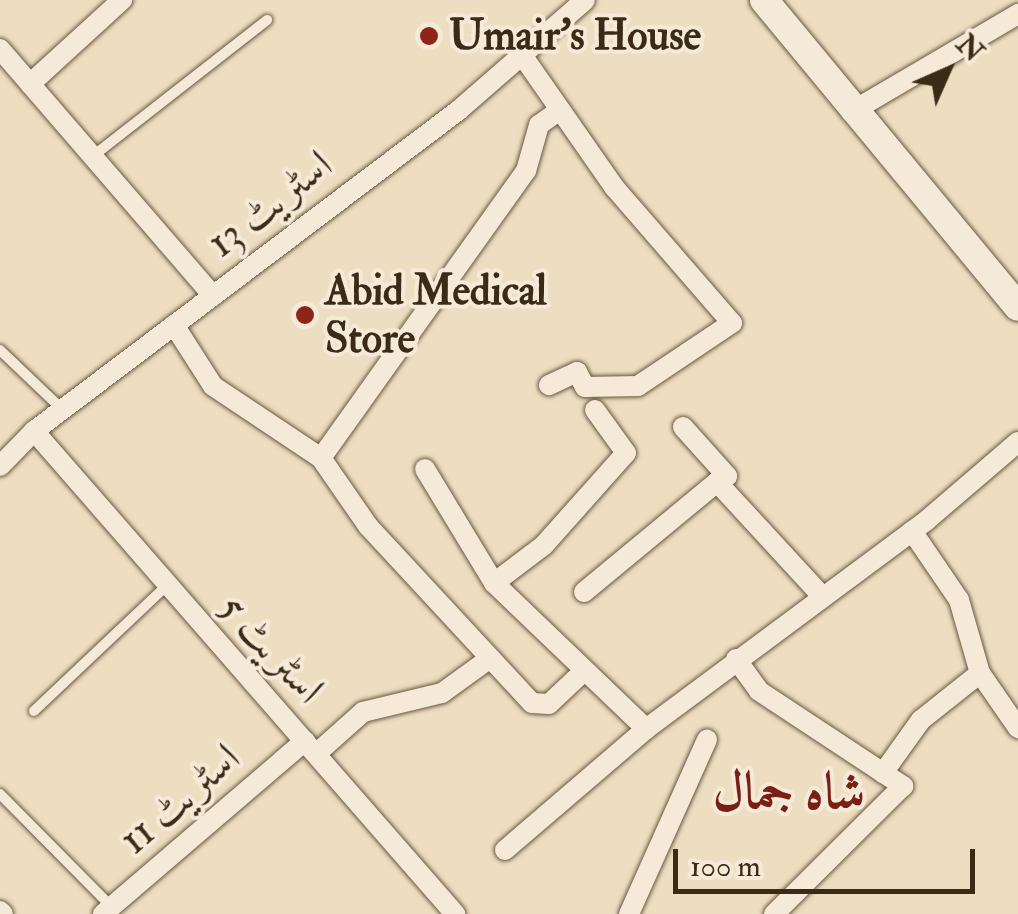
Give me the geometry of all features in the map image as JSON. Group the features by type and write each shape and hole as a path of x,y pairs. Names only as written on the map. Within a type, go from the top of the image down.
{"main road":[{"path":"764,0 852,112 1018,307"}],"street":[{"path":"30,84 122,0"},
{"name":"اسٹریٹ 13","path":"0,466 34,432 522,56 586,0"},
{"path":"852,112 1018,14"},
{"path":"0,49 213,296"},
{"path":"522,56 614,187 732,323 638,386 585,387 578,372 549,385"},
{"path":"321,458 526,171 539,125 560,110"},
{"path":"174,325 213,386 321,458 368,526 532,703 549,704 584,672"},
{"path":"494,583 544,545 626,453 595,410"},
{"path":"584,592 726,476 684,427"},
{"name":"اسٹریٹ 5","path":"34,432 164,588 311,747 455,914"},
{"path":"506,850 646,729 912,531 1018,442"},
{"path":"425,468 494,583 646,729"},
{"path":"717,482 822,596"},
{"path":"912,531 958,600 980,672 1018,728"},
{"name":"اسٹریٹ 11","path":"108,911 311,747 362,712 442,693 489,659"},
{"path":"736,659 760,691 903,786 774,914"},
{"path":"883,772 921,720 980,672"},
{"path":"629,914 707,740"}],"lane":[{"path":"92,156 268,20"},
{"path":"0,350 62,410"},
{"path":"34,710 164,588"},
{"path":"0,794 108,911"}],"place":[{"name":"Umair's House","path":"429,36"},
{"name":"Abid Medical Store","path":"305,315"}],"district":[{"name":"شاہ جمال","path":"789,792"}]}
